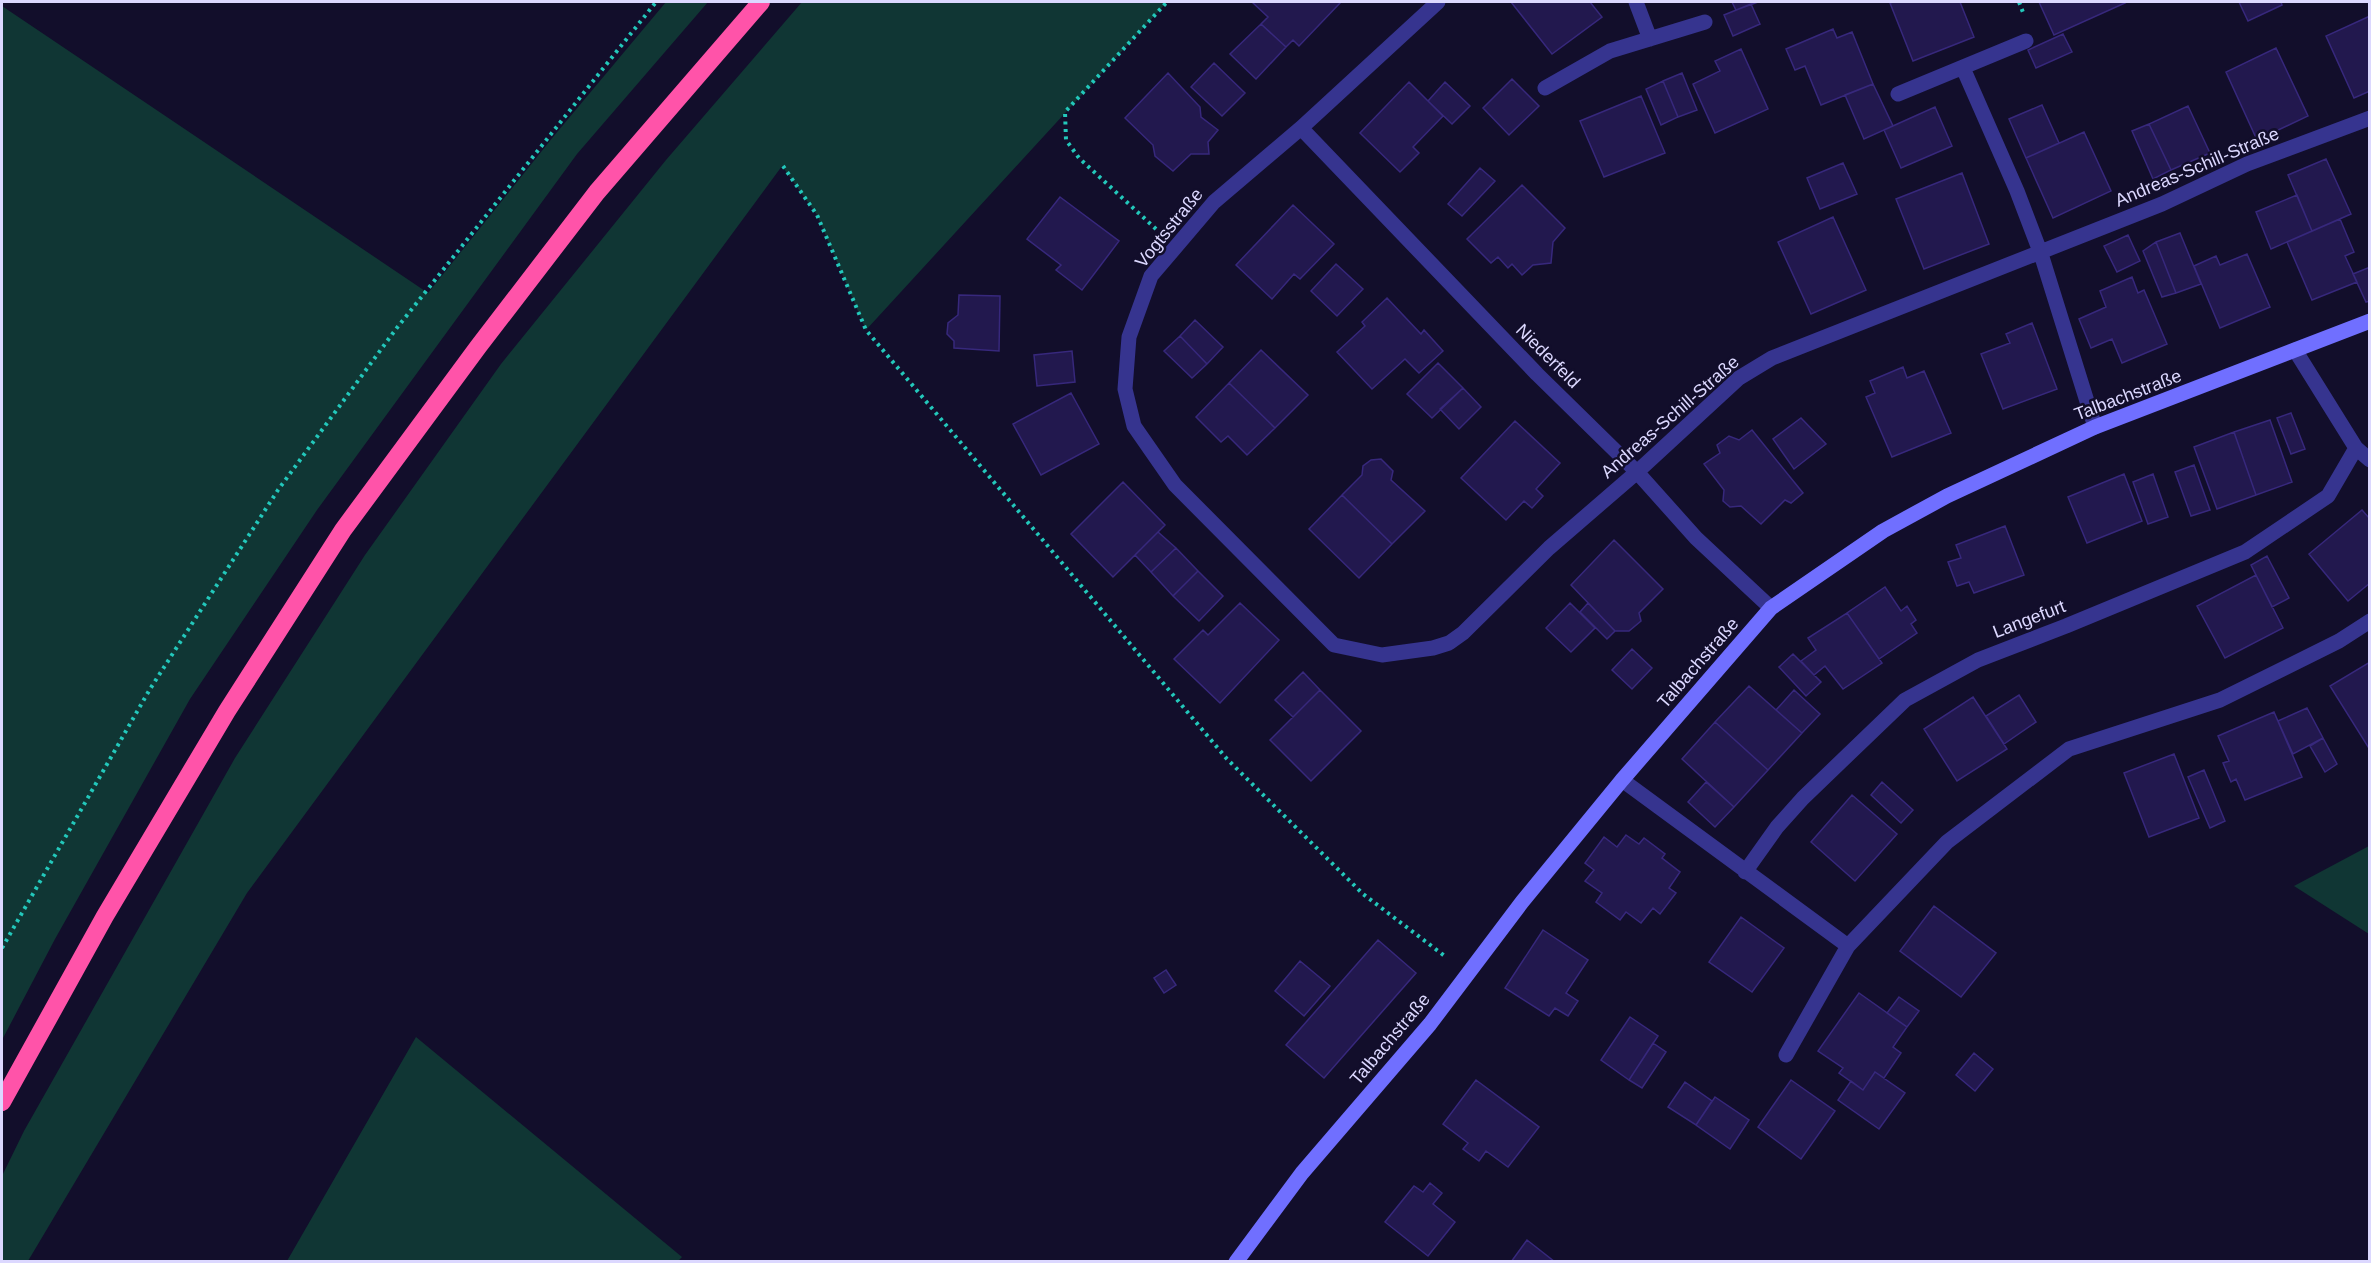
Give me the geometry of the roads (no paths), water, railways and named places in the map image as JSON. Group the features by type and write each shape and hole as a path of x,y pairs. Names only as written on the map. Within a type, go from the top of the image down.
{"highway":[{"path":"2,1102 111,905 227,711 343,530 478,347 597,192 761,2"}],"street":[{"name":"Vogtsstraße","path":"1434,648 1382,655 1334,645 1175,485 1134,426 1125,389 1129,337 1151,276 1214,202 1301,128 1438,2"},
{"path":"1636,2 1650,39"},
{"path":"1545,88 1610,51 1705,22"},
{"path":"1898,94 2026,41"},
{"path":"1963,68 2017,191 2041,254 2095,427"},
{"name":"Andreas-Schill-Straße","path":"1434,648 1449,643 1463,633 1549,548 1637,472 1739,378 1772,358 2041,254 2162,204 2247,164 2370,118"},
{"name":"Niederfeld","path":"1301,128 1537,374 1637,472 1696,538 1771,608"},
{"name":"Talbachstraße","path":"1236,1262 1302,1173 1430,1024 1522,902 1622,780 1771,608 1883,531 1947,496 2095,427 2370,321"},
{"path":"2295,350 2356,448 2370,460"},
{"name":"Langefurt","path":"1745,872 1777,827 1803,798 1905,700 1978,660 2245,552 2328,496 2356,448"},
{"path":"1786,1055 1848,946 1947,842 2069,749 2220,700 2339,641 2370,621"},
{"path":"1622,780 1848,946"}]}
